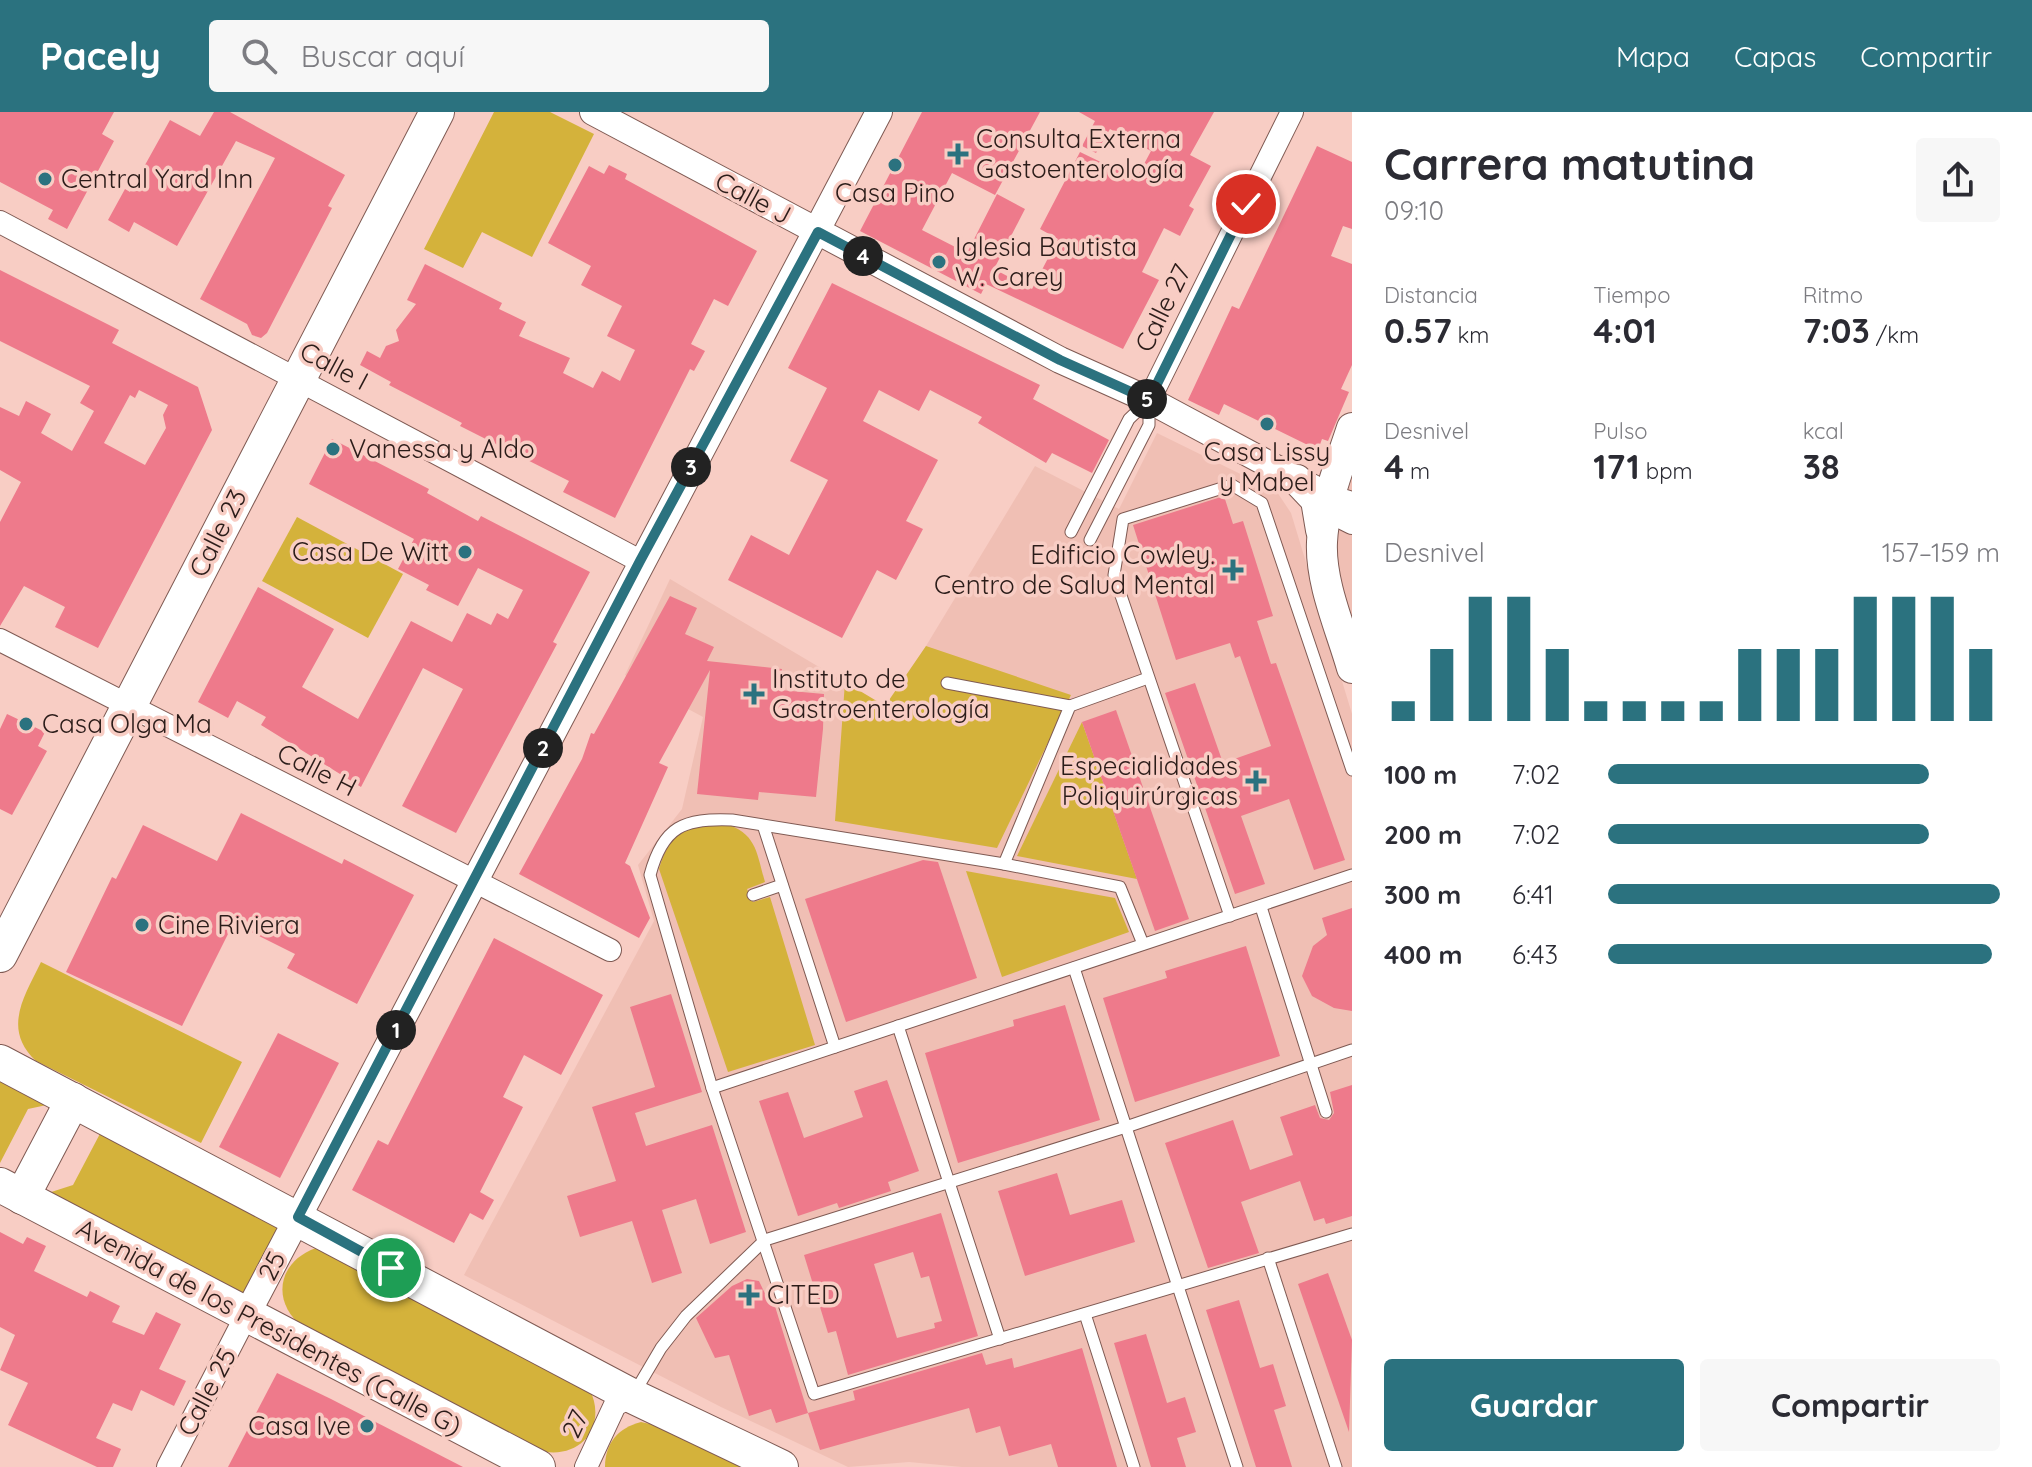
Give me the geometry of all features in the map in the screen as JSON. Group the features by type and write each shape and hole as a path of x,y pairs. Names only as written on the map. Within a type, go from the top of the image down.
{"main road":[{"name":"Calle 23","path":"0,955 437,112"},
{"path":"1322,544 1340,508 1352,428"},
{"path":"1297,480 1319,507 1324,570 1352,668"},
{"path":"0,1062 298,1217 620,1396 781,1467"},
{"path":"11,1191 73,1100"},
{"name":"Avenida de los Presidentes (Calle G)","path":"11,1191 538,1467"}],"street":[{"name":"Calle J","path":"593,112 1060,360 1149,400 1297,480 1340,508"},
{"path":"298,1217 640,561 818,232 879,112"},
{"name":"Calle 27","path":"1149,400 1292,112"},
{"name":"Calle I","path":"0,222 640,561"},
{"name":"Calle H","path":"0,640 610,950"},
{"name":"25","path":"246,1316 298,1217"},
{"name":"Calle 25","path":"168,1467 246,1316"},
{"name":"27","path":"586,1467 620,1396"}],"lane":[{"name":"Calle 27","path":"1071,532 1129,419 1149,400"},
{"name":"Calle 27","path":"1090,540 1149,425 1149,400"},
{"path":"1230,916 1114,575 1123,519 1232,485 1262,503 1352,770"},
{"path":"947,683 1070,706 1148,678"},
{"path":"1004,864 1070,706"},
{"path":"1143,944 1120,887 1004,864 764,828 732,820 697,819 673,830 656,853 650,875 712,1088 814,1394 1352,1234"},
{"path":"764,828 835,1047"},
{"path":"712,1088 1352,875"},
{"path":"753,895 782,885"},
{"path":"1261,907 1326,1112"},
{"path":"1074,968 1129,1126 1237,1467"},
{"path":"898,1026 1000,1339"},
{"path":"620,1396 686,1316 765,1240 1129,1126 1352,1050"},
{"path":"1268,1258 1336,1467"},
{"path":"1085,1314 1134,1467"}],"shaded area":[{"path":"494,112 550,112 594,134 532,257 482,232 463,268 424,249"},
{"path":"1157,433 1277,492 1291,513 1352,714 1352,1467 962,1467 909,1462 848,1467 721,1407 464,1275 654,921 638,865 682,809 703,717 625,675 670,579 885,706 926,646 1035,466 1119,509"},
{"path":"1352,473 1352,629 1332,565 1339,516"},
{"path":"297,517 403,574 368,638 262,581"},
{"path":"926,646 1071,695 997,848 835,821 845,682 885,706"},
{"path":"1082,722 1137,879 1017,856"},
{"path":"724,823 743,832 754,845 765,882 747,889 753,902 770,897 815,1045 728,1072 659,869 669,846 682,833 700,826"},
{"path":"966,871 1115,898 1129,932 1002,977"},
{"path":"41,962 242,1062 201,1143 36,1061 20,1037 18,1025 23,1000"},
{"path":"0,1074 56,1103 28,1109 0,1163"},
{"path":"103,1128 283,1220 244,1296 45,1194 73,1185"},
{"path":"316,1248 589,1388 595,1416 586,1438 566,1451 537,1450 303,1327 286,1306 283,1283 293,1263"},
{"path":"641,1422 668,1428 741,1467 605,1467 607,1451 614,1438 626,1428"}],"building":[{"path":"0,112 114,112 102,134 114,141 67,229 48,219 53,210 0,182"},
{"path":"214,112 230,112 345,175 328,206 332,208 267,333 261,338 252,335 247,324 200,299 275,158 236,141 177,246 134,222 129,232 108,220 125,189 130,192 170,120 200,136"},
{"path":"922,112 1040,112 995,195 952,173 922,230 967,253 997,194 1025,209 994,269 1032,289 1058,239 1040,229 1080,152 1136,179 1151,151 1110,129 1096,153 1082,146 1095,121 1079,112 1214,112 1190,155 1211,166 1189,206 1194,209 1180,236 1164,228 1142,272 1159,280 1123,349 986,284 981,294 860,231"},
{"path":"1317,146 1352,162 1352,229 1343,226 1331,256 1352,264 1352,365 1341,389 1349,392 1328,441 1322,439 1318,450 1224,404 1219,415 1188,400 1232,306 1239,309"},
{"path":"609,165 627,174 625,179 757,251 728,306 714,299 691,344 705,351 694,371 690,369 615,518 563,492 569,481 460,426 462,423 389,385 391,382 360,365 367,351 380,358 386,346 399,341 396,330 416,304 407,300 425,264 502,303 499,309 526,322 519,336 570,358 563,373 593,388 602,371 620,381 635,350 607,336 622,306 581,285 591,266 548,243 589,166 604,174"},
{"path":"0,270 119,330 112,343 198,387 212,430 98,648 55,627 65,607 24,586 0,626 0,522 21,482 0,470 0,407 19,416 26,401 51,414 41,433 72,451 94,411 80,403 90,386 0,341","holes":["139,390 168,405 163,415 166,428 145,465 104,443 130,395 135,398"]},
{"path":"832,283 1040,385 1033,399 1109,440 1092,473 1052,453 1046,463 978,423 982,417 930,390 919,411 879,390 863,421 938,460 906,521 923,529 896,580 877,570 842,638 728,580 751,535 789,555 828,480 790,461 827,388 788,368"},
{"path":"332,439 429,489 427,493 478,521 481,516 590,572 553,642 557,644 456,833 402,806 463,689 423,668 361,787 261,725 266,717 237,701 228,718 198,702 258,587 334,629 302,687 358,719 411,621 452,642 467,613 491,625 497,613 508,619 523,590 478,568 458,606 426,590 429,585 398,569 414,539 309,484"},
{"path":"1224,496 1233,524 1243,521 1273,616 1257,621 1271,664 1276,663 1345,860 1314,870 1289,799 1241,816 1265,884 1235,894 1165,693 1195,683 1223,763 1271,746 1240,656 1235,658 1230,643 1176,660 1133,525"},
{"path":"670,596 697,608 685,634 714,647 707,661 782,669 780,690 824,694 823,729 816,797 759,792 758,800 697,794 710,670 659,763 668,767 625,863 630,866 650,918 639,938 519,874 582,759 591,733 594,734"},
{"path":"1116,710 1189,919 1155,931 1082,722"},
{"path":"7,714 45,732 38,746 47,751 12,815 0,809 0,729"},
{"path":"241,813 342,864 344,859 414,895 357,1004 287,968 295,954 241,927 239,932 231,928 182,1026 66,972 112,877 116,879 143,825 217,861"},
{"path":"923,860 938,862 977,978 846,1022 805,899"},
{"path":"1352,908 1352,1011 1334,1008 1312,996 1302,976 1313,946 1327,935 1322,918"},
{"path":"494,938 603,995 561,1075 524,1055 503,1097 523,1107 480,1192 494,1200 483,1220 470,1213 454,1243 352,1190 378,1140 388,1145"},
{"path":"1246,946 1280,1056 1135,1102 1103,998 1167,978 1165,971"},
{"path":"671,994 702,1092 635,1113 646,1146 712,1125 746,1232 710,1244 696,1199 662,1210 682,1273 652,1283 632,1221 580,1237 567,1196 616,1181 592,1107 655,1087 630,1007"},
{"path":"1065,1005 1100,1120 958,1163 925,1053 1014,1026 1013,1020"},
{"path":"278,1033 339,1063 280,1178 219,1147"},
{"path":"887,1080 919,1171 888,1182 891,1191 839,1208 837,1203 798,1216 759,1101 788,1092 804,1138 863,1117 854,1091"},
{"path":"1352,1085 1352,1216 1326,1224 1324,1218 1314,1221 1300,1181 1241,1202 1259,1253 1208,1268 1165,1143 1233,1120 1250,1170 1293,1155 1280,1117 1315,1105 1320,1118 1329,1120 1334,1113 1330,1092"},
{"path":"1057,1173 1070,1215 1122,1200 1135,1242 1025,1276 998,1191"},
{"path":"941,1213 978,1336 848,1375 836,1331 828,1333 804,1255","holes":["913,1252 921,1278 929,1276 942,1321 934,1323 935,1328 897,1338 874,1264"]},
{"path":"0,1232 23,1244 27,1237 46,1246 34,1271 87,1297 90,1291 120,1306 112,1322 144,1335 156,1312 181,1324 159,1369 186,1381 174,1406 141,1390 132,1411 113,1403 96,1438 121,1449 113,1467 97,1467 8,1425 28,1383 0,1370 15,1335 0,1327"},
{"path":"1328,1273 1352,1340 1349,1432 1298,1284"},
{"path":"747,1279 759,1281 769,1302 774,1303 808,1413 776,1423 771,1409 749,1416 729,1355 715,1358 696,1318 732,1286"},
{"path":"1239,1300 1260,1368 1273,1364 1286,1406 1274,1410 1292,1467 1256,1467 1206,1310"},
{"path":"1146,1334 1167,1403 1185,1397 1196,1432 1177,1438 1186,1467 1151,1467 1114,1343"},
{"path":"1082,1348 1117,1467 1058,1467 1051,1444 1009,1456 1000,1426 976,1433 969,1408 820,1450 808,1413 855,1400 853,1391 982,1353 986,1365 1012,1358 1014,1368"},
{"path":"277,1373 331,1399 463,1467 228,1467"}],"place":[{"name":"Consulta Externa Gastoenterología","path":"958,154"},
{"name":"Casa Pino","path":"895,165"},
{"name":"Central Yard Inn","path":"45,179"},
{"name":"Iglesia Bautista W. Carey","path":"939,262"},
{"name":"Casa Lissy y Mabel","path":"1267,424"},
{"name":"Vanessa y Aldo","path":"333,449"},
{"name":"Casa De Witt","path":"465,552"},
{"name":"Edificio Cowley. Centro de Salud Mental","path":"1233,570"},
{"name":"Instituto de Gastroenterología","path":"754,694"},
{"name":"Casa Olga Ma","path":"26,724"},
{"name":"Especialidades Poliquirúrgicas","path":"1256,781"},
{"name":"Cine Riviera","path":"142,925"},
{"name":"CITED","path":"749,1295"},
{"name":"Casa Ive","path":"367,1426"}],"route":[{"path":"391,1268 298,1217 640,561 818,232 1060,360 1149,400 1246,204"}]}
